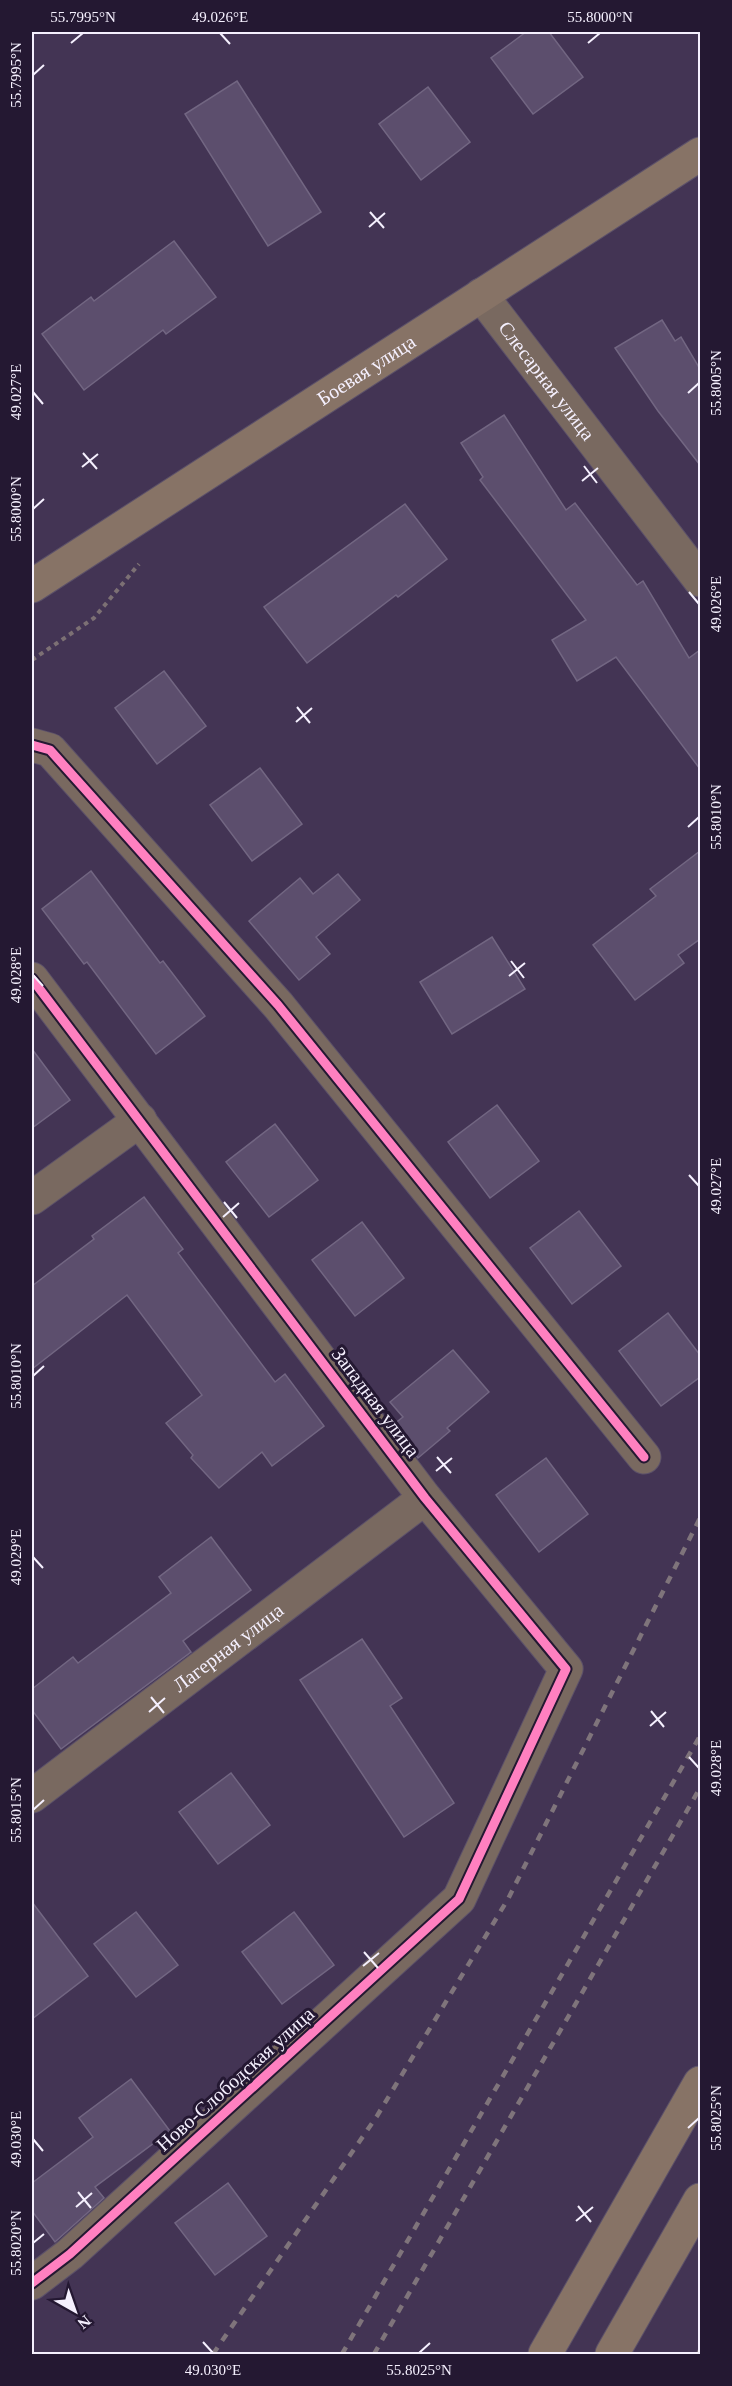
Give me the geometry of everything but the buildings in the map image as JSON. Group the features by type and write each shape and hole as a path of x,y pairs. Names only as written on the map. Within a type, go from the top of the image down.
{"main road":[{"name":"Боевая улица","path":"32,586 700,154"},
{"path":"545,2355 700,2083"},
{"path":"612,2355 700,2200"}],"street":[{"name":"Слесарная улица","path":"480,295 700,580"},
{"path":"32,745 50,750 278,1005 644,1457"},
{"name":"Западная улица","path":"32,979 425,1498 566,1669 459,1899"},
{"path":"32,1198 140,1120"},
{"name":"Лагерная улица","path":"32,1796 425,1498"},
{"name":"Ново-Слободская улица","path":"32,2283 70,2254 459,1899"}],"path":[{"path":"32,660 94,618 138,564 148,558"},
{"path":"698,2355 700,2350"}],"railway":[{"path":"213,2354 377,2116 508,1899 700,1518"},
{"path":"342,2354 700,1736"},
{"path":"374,2354 700,1788"}],"cycle path":[{"path":"32,745 50,750 278,1005 644,1457"},
{"path":"32,979 425,1498 566,1669 459,1899 70,2254 32,2283"}]}
